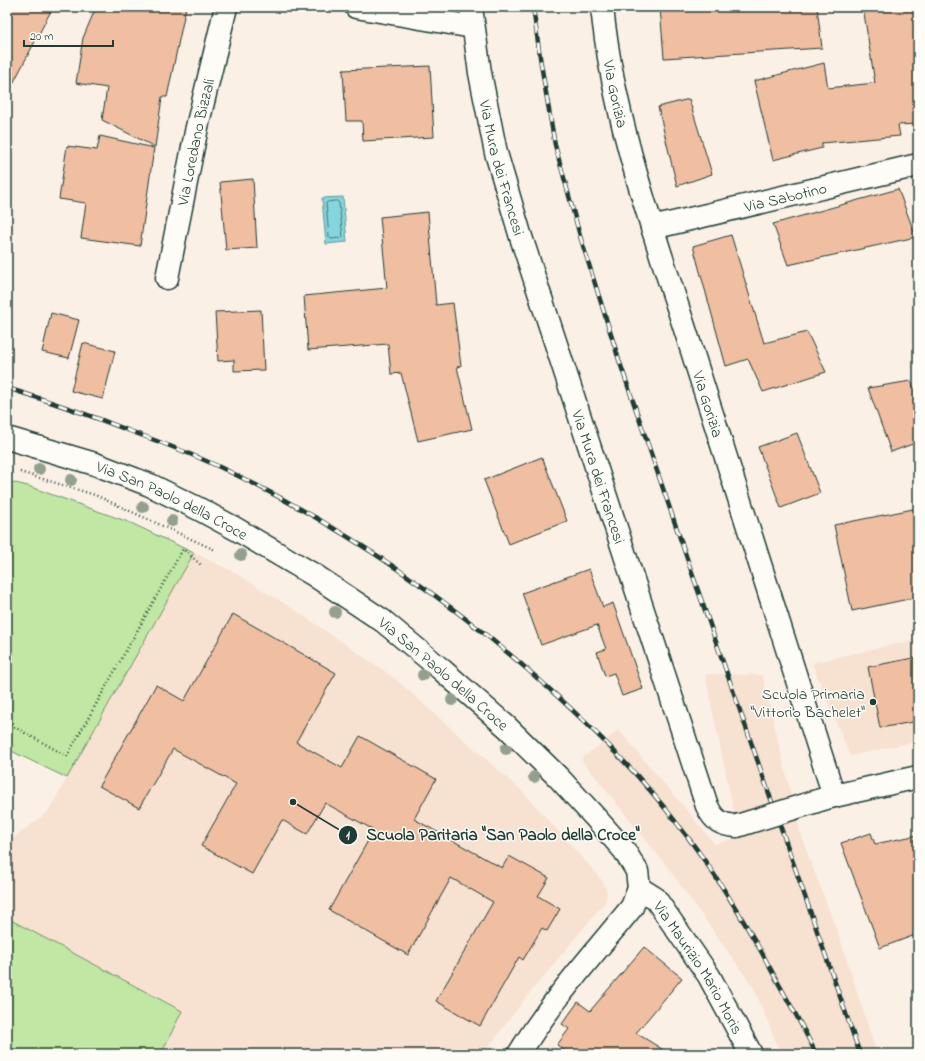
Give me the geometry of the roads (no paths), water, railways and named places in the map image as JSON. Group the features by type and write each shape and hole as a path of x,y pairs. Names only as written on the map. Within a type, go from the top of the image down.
{"street":[{"name":"Via Loredano Bizzali","path":"167,278 197,127 226,7"},
{"path":"356,7 472,17"},
{"name":"Via Gorizia","path":"602,7 606,41 616,95 627,141 825,798"},
{"name":"Via Mura dei Francesi","path":"472,17 484,94 496,153 513,212 711,815 723,824 737,826 825,798 918,777"},
{"name":"Via Sabotino","path":"652,228 918,165"},
{"name":"Via San Paolo della Croce","path":"7,438 96,464 186,502 236,528 301,567 383,622 436,665 501,722 558,777 624,850 637,872 639,888"},
{"path":"519,1054 543,1016 556,999 632,907 639,888"},
{"name":"Via Maurizio Mario Moris","path":"639,888 655,898 708,976 751,1054"}],"water":[{"path":"343,197 347,242 326,244 322,198"}],"railway":[{"path":"533,7 555,145 580,236 619,360 860,1054"},
{"path":"7,388 54,403 179,449 267,491 307,512 384,560 457,612 493,641 528,670 608,744 645,784 691,841 713,872 743,920 816,1054"}],"place":[{"name":"Scuola Primaria \"Vittorio Bachelet\"","path":"873,702"},
{"name":"Scuola Paritaria \"San Paolo della Croce\"","path":"293,802"}]}
